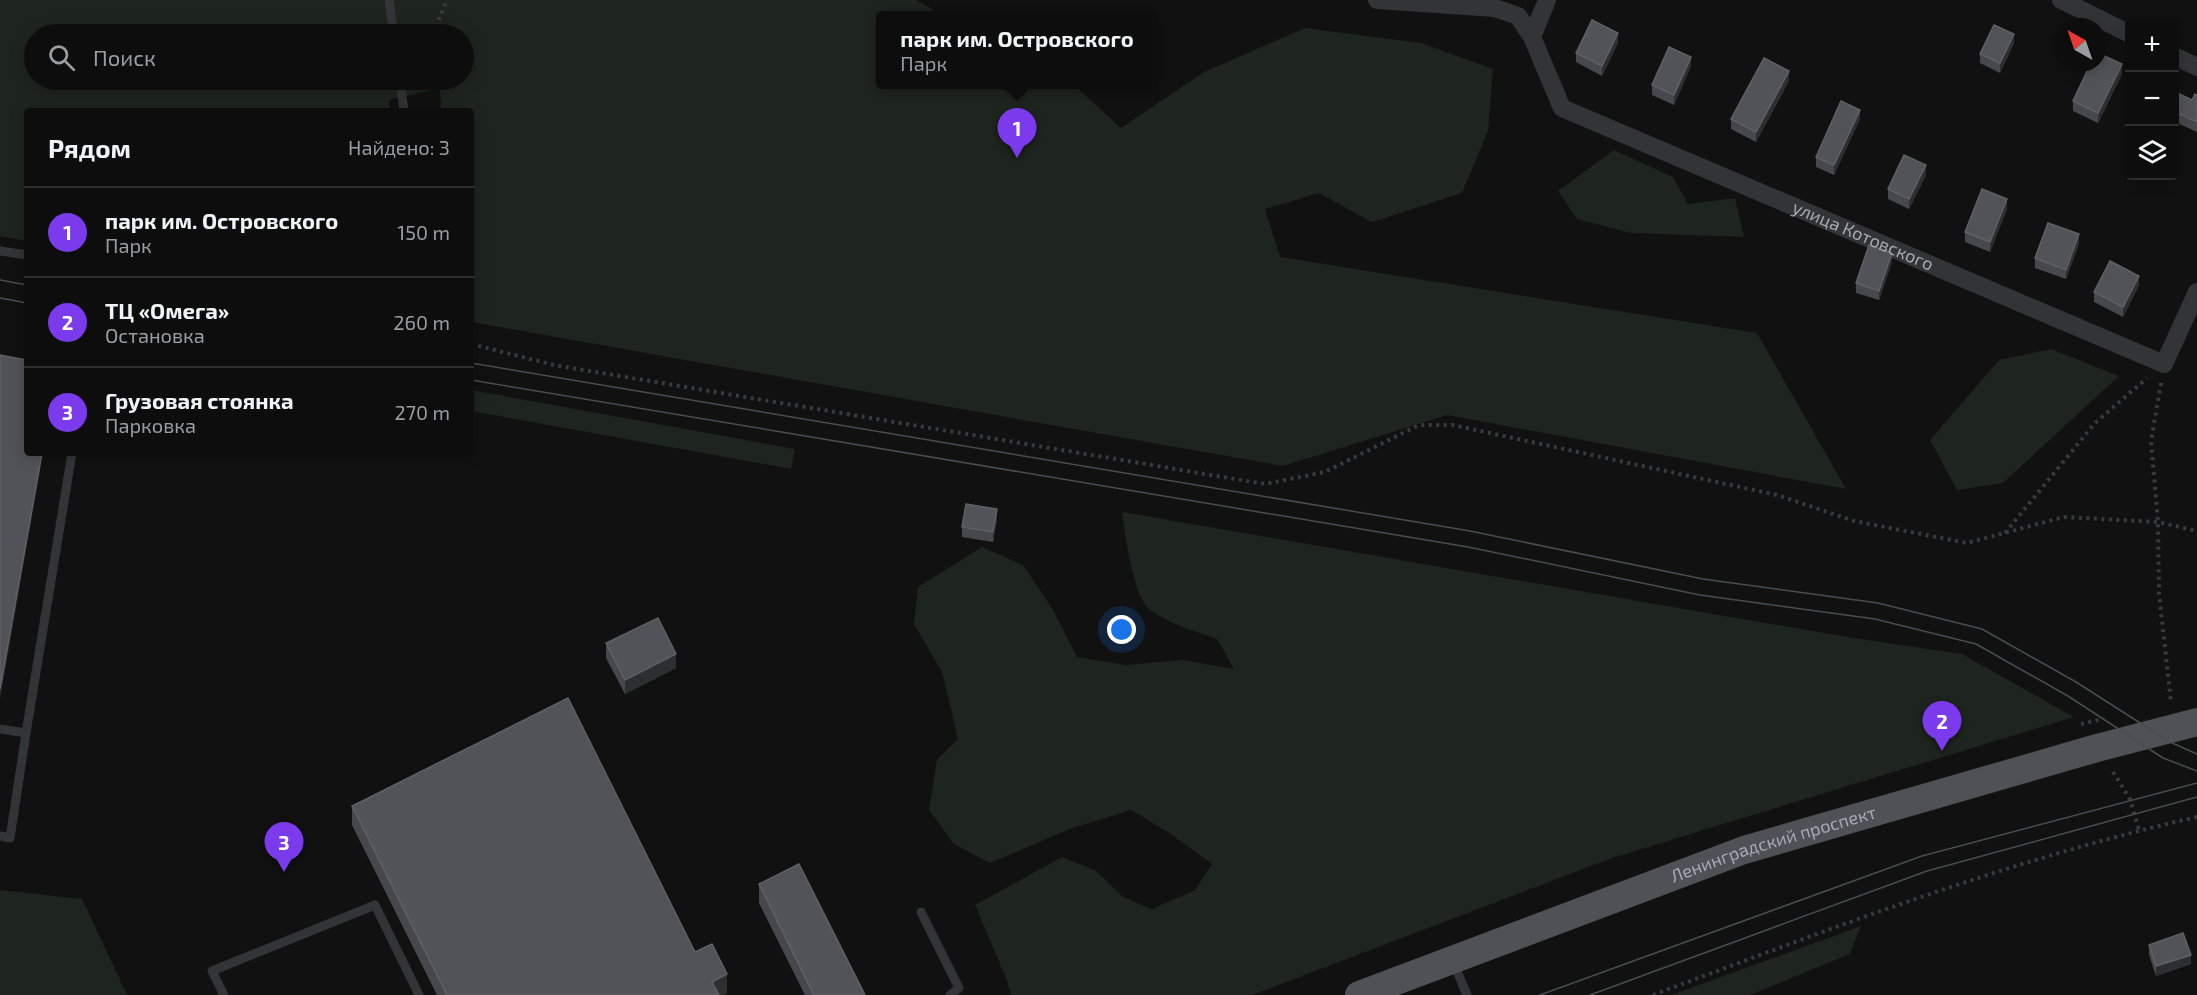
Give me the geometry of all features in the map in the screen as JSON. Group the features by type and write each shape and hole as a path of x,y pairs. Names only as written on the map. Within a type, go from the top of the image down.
{"main road":[{"name":"Ленинградский проспект","path":"1359,995 1744,850 2097,748 2197,722"}],"street":[{"path":"1377,0 1495,8 1518,16 1533,37"},
{"path":"1533,37 1546,0"},
{"path":"2061,0 2125,32"},
{"name":"улица Котовского","path":"1533,37 1562,108 2164,364"},
{"path":"2179,58 2197,67"},
{"path":"2164,364 2197,292"}],"lane":[{"path":"389,0 393,24"},
{"path":"401,90 404,108"},
{"path":"0,251 24,255"},
{"path":"0,836 10,838 72,456"},
{"path":"0,729 26,733"},
{"path":"224,995 212,971 375,904 418,995"},
{"path":"921,912 959,988 950,995"},
{"path":"1452,959 1467,995"}],"path":[{"path":"437,24 447,0"},
{"path":"474,345 554,365 1265,484 1325,472 1419,425 1453,425 1777,495 1854,521 1915,535 1967,543 2064,517 2158,522 2197,531"},
{"path":"2164,364 2151,441 2158,522 2159,593 2172,702"},
{"path":"2005,533 2095,423 2164,364"},
{"path":"2114,772 2130,799 2139,830"},
{"path":"1653,995 1899,903 2139,830 2197,817"}],"shaded area":[{"path":"0,0 916,0 935,11 876,11 876,89 1078,89 1121,128 1204,72 1305,28 1421,43 1493,69 1488,131 1462,193 1372,222 1319,193 1265,209 1280,257 1757,333 1846,489 1447,415 1283,466 474,323 474,108 441,108 440,90 474,90 474,24 24,24 24,90 432,90 389,100 390,108 24,108 24,240 0,236"},
{"path":"1614,150 1673,177 1688,204 1735,198 1744,237 1631,233 1577,219 1558,191"},
{"path":"2051,349 2119,376 2003,483 1957,490 1930,440 1999,360"},
{"path":"474,391 795,449 791,469 474,412"},
{"path":"1122,512 1847,637 1962,654 2074,717 1612,858 1252,995 1011,995 975,905 1062,857 1095,870 1123,897 1152,909 1195,890 1212,864 1168,832 1131,810 1072,828 990,863 954,844 929,810 937,760 958,739 942,672 914,624 918,587 982,547 1023,565 1052,608 1077,657 1126,665 1183,660 1234,669 1217,639 1165,619 1149,609 1144,602 1134,578"},
{"path":"0,890 82,899 127,995 0,995"},
{"path":"1861,926 1850,954 1750,995 1671,995"}],"building":[{"path":"1592,20 1618,33 1602,66 1576,53"},
{"path":"1994,25 2014,34 2000,63 1980,54"},
{"path":"1669,47 1691,57 1674,95 1652,85"},
{"path":"2107,57 2122,64 2098,113 2073,101 2087,72 2107,72"},
{"path":"1764,58 1789,71 1756,132 1731,119"},
{"path":"2179,94 2192,100 2195,94 2197,95 2197,122 2179,114"},
{"path":"1841,101 1860,110 1834,165 1816,157"},
{"path":"1904,155 1926,165 1909,199 1888,189"},
{"path":"1982,189 2007,199 1990,242 1965,232"},
{"path":"2048,223 2079,234 2066,270 2035,258"},
{"path":"1869,245 1892,253 1879,291 1856,283"},
{"path":"2110,261 2139,276 2123,307 2094,292"},
{"path":"0,355 24,359 24,456 41,456 0,689"},
{"path":"966,504 997,509 993,532 962,527"},
{"path":"658,618 676,654 625,680 606,643"},
{"path":"568,698 695,952 712,944 727,974 712,982 719,995 447,995 352,806"},
{"path":"799,864 865,995 814,995 759,884"},
{"path":"2183,933 2191,955 2156,966 2149,945"}],"tram line":[{"path":"0,280 24,284"},
{"path":"0,298 24,302"},
{"path":"474,364 1470,531 1703,579 1878,603 1982,629 2076,682 2170,742 2197,754"},
{"path":"474,381 1468,547 1700,595 1875,619 1976,644 2068,696 2163,758 2197,771"},
{"path":"1540,995 1922,856 2197,783"},
{"path":"1590,995 1927,871 2197,797"}],"place":[{"name":"парк им. Островского","path":"1017,158"},
{"name":"ТЦ «Омега»","path":"1942,751"},
{"name":"Грузовая стоянка","path":"284,872"}]}
